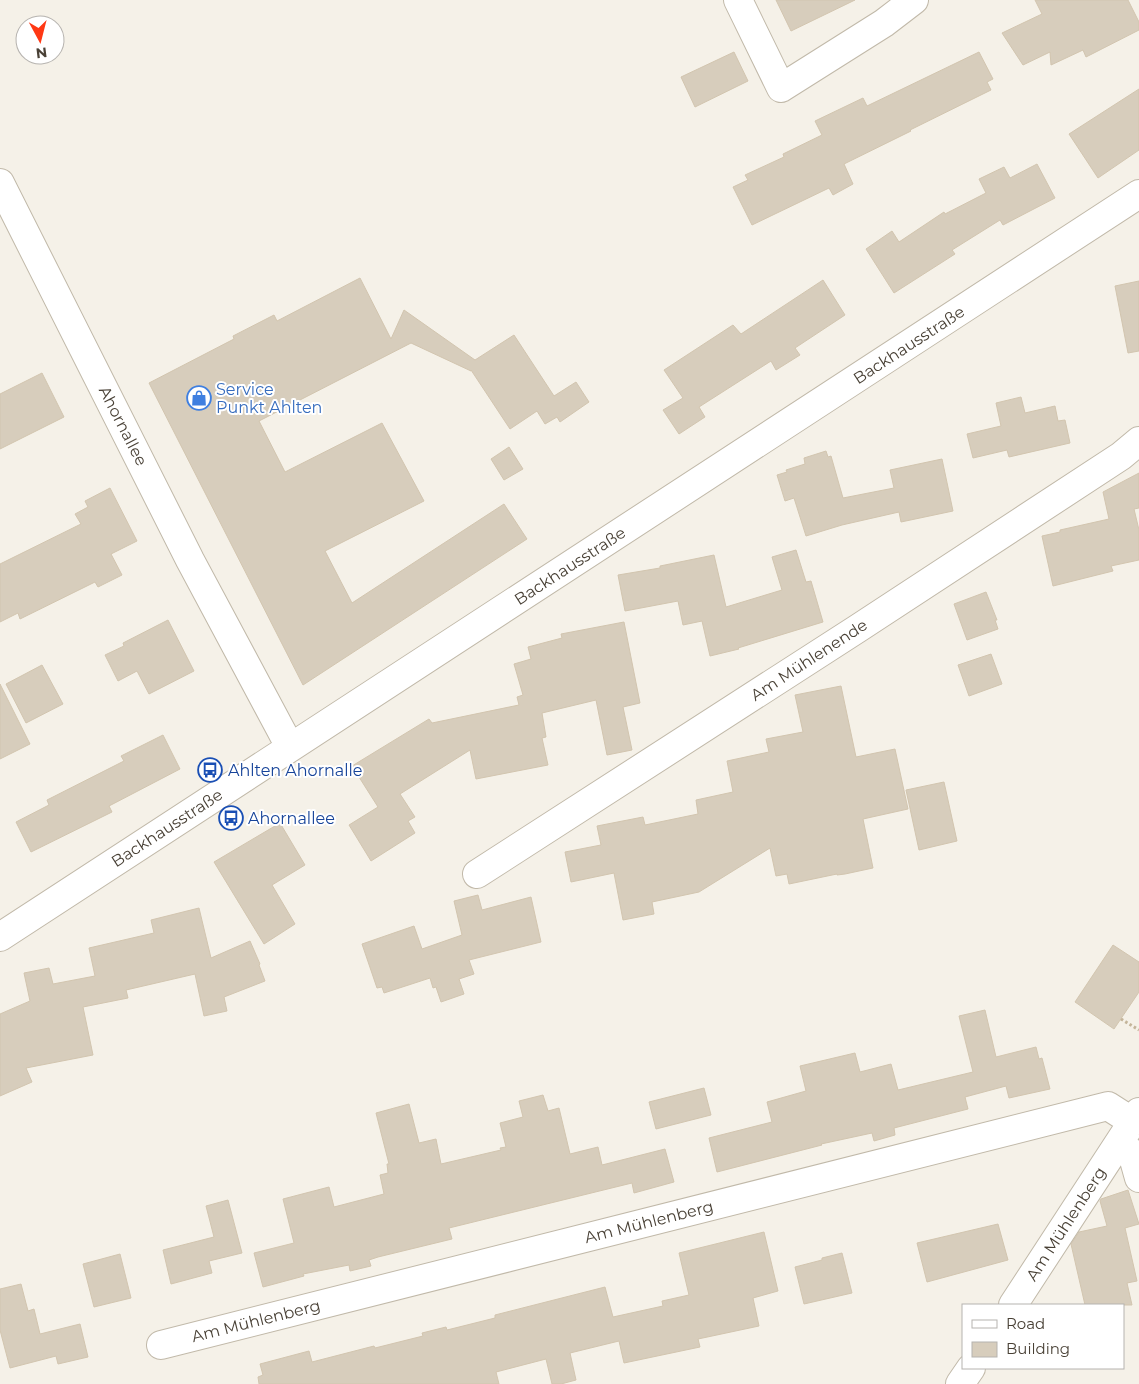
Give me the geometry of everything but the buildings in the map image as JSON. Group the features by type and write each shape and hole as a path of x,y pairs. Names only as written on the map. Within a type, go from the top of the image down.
{"street":[{"path":"738,0 780,88 884,23 914,0"},
{"name":"Ahornallee","path":"0,183 190,560 290,747"},
{"name":"Backhausstraße","path":"0,937 1139,194"},
{"name":"Am Mühlenende","path":"477,874 857,629 1113,461 1139,441"},
{"name":"Am Mühlenberg","path":"161,1345 1108,1106 1130,1126 1132,1153 1139,1178"},
{"name":"Am Mühlenberg","path":"1014,1304 1130,1126"},
{"path":"960,1384 970,1369"}],"path":[{"path":"1121,1019 1139,1030"}],"place":[{"name":"Service Punkt Ahlten","path":"199,398"},
{"name":"Ahlten Ahornalle","path":"210,770"},
{"name":"Ahornallee","path":"231,818"}]}
